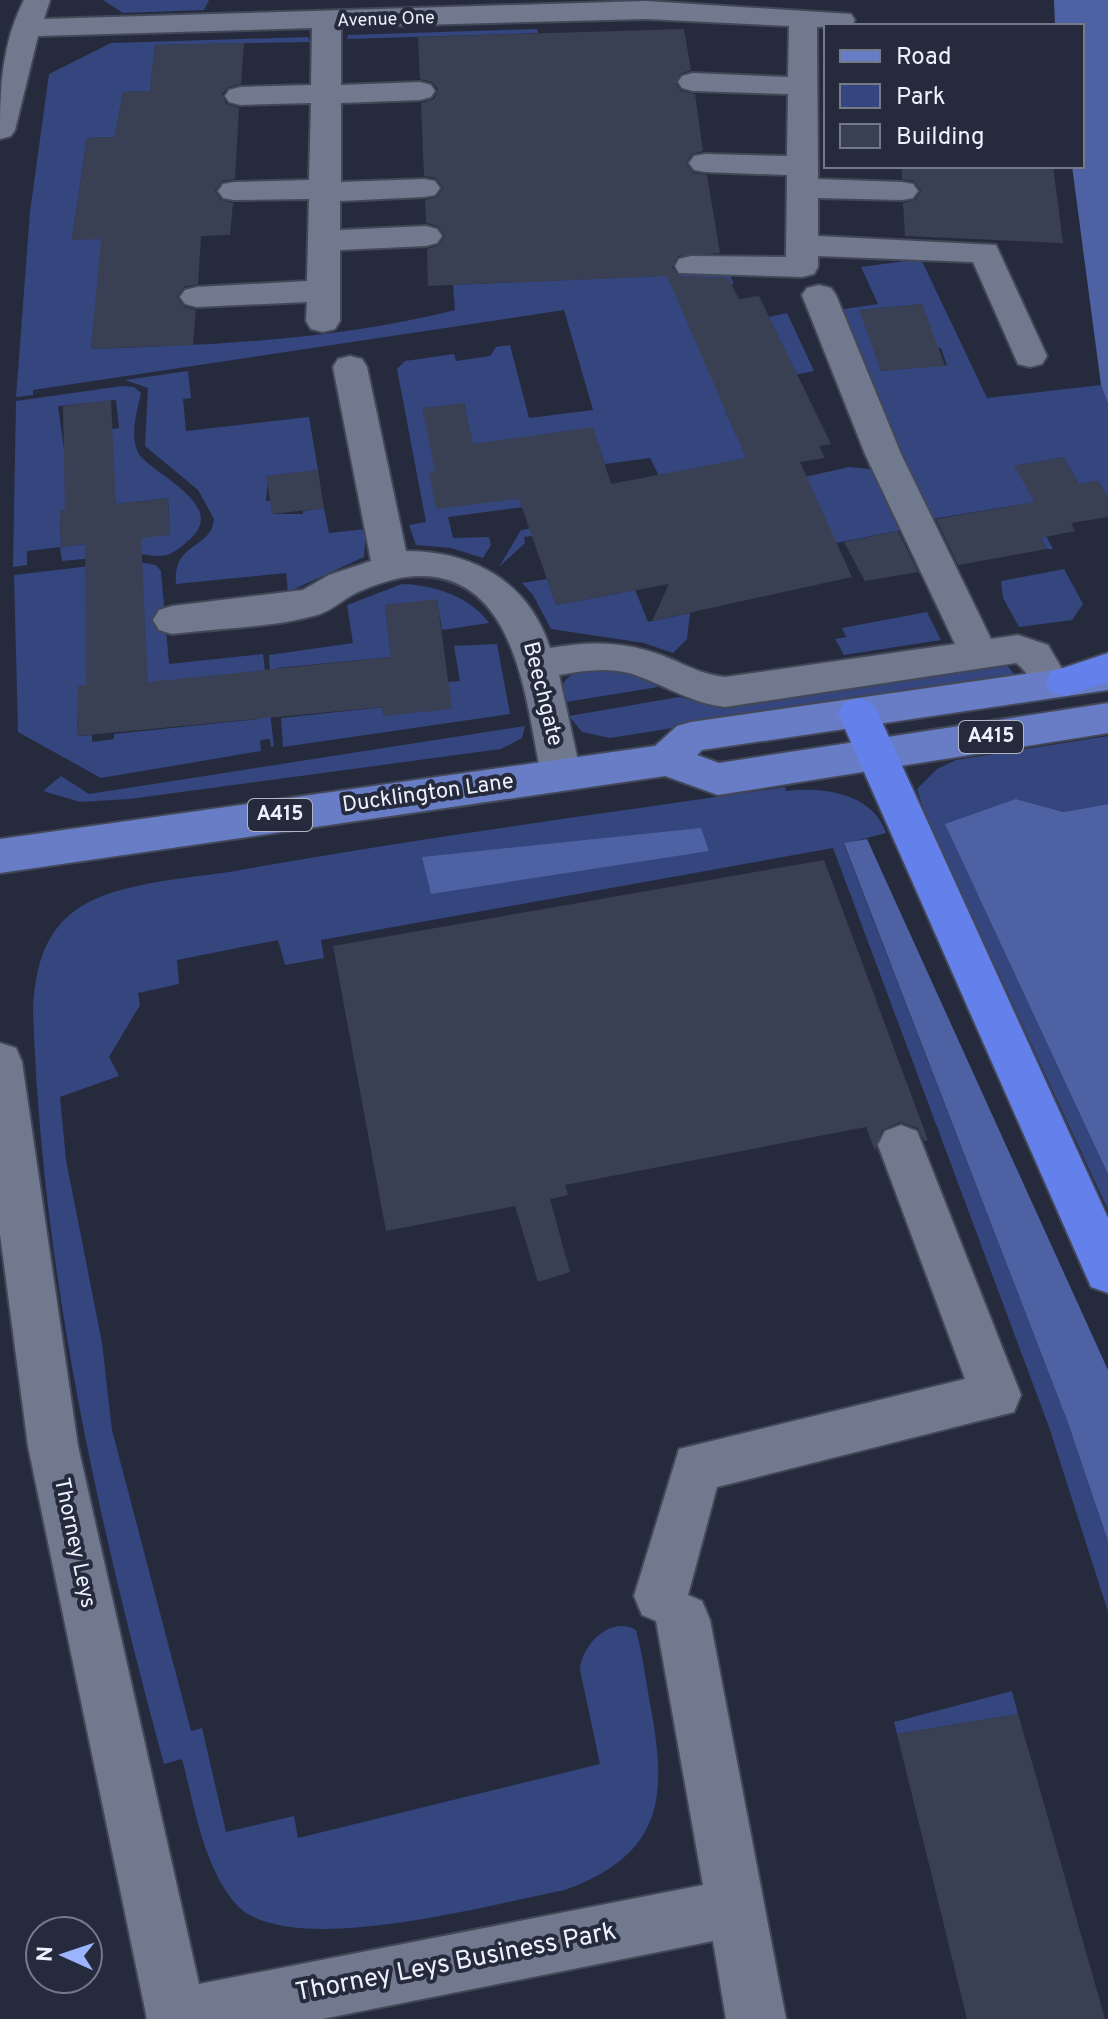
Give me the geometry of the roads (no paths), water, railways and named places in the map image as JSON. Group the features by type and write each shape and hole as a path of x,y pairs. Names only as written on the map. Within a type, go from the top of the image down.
{"highway":[{"path":"1058,683 1108,667"},
{"path":"858,713 1108,1271"}],"main road":[{"name":"A415","path":"666,760 691,737 1108,676"},
{"name":"Ducklington Lane","path":"0,856 666,760 718,779 1108,718"}],"street":[{"path":"0,130 26,28 37,0"},
{"name":"Avenue One","path":"26,28 327,22 391,10 625,5 752,8 803,18 841,20"},
{"path":"691,266 802,267 802,177 812,86 803,18"},
{"path":"197,297 324,306 327,22"},
{"path":"693,82 812,86"},
{"path":"240,96 420,83"},
{"path":"706,169 802,177 902,191"},
{"path":"234,191 424,178"},
{"path":"325,241 426,236"},
{"path":"803,245 985,252 1030,356"},
{"path":"819,295 883,454 980,655"},
{"path":"350,367 391,567"},
{"name":"Beechgate","path":"172,620 312,603 342,584 391,567 417,563 451,568 494,589 506,600 525,629 537,665 561,774"},
{"path":"537,665 621,657 644,663 702,689 725,692 1018,649 1030,652 1058,683"},
{"name":"Thorney Leys","path":"0,1062 53,1446 177,2019"},
{"path":"756,2019 672,1608 697,1467 996,1395 901,1145"},
{"name":"Thorney Leys Business Park","path":"177,2019 735,1908"}]}
